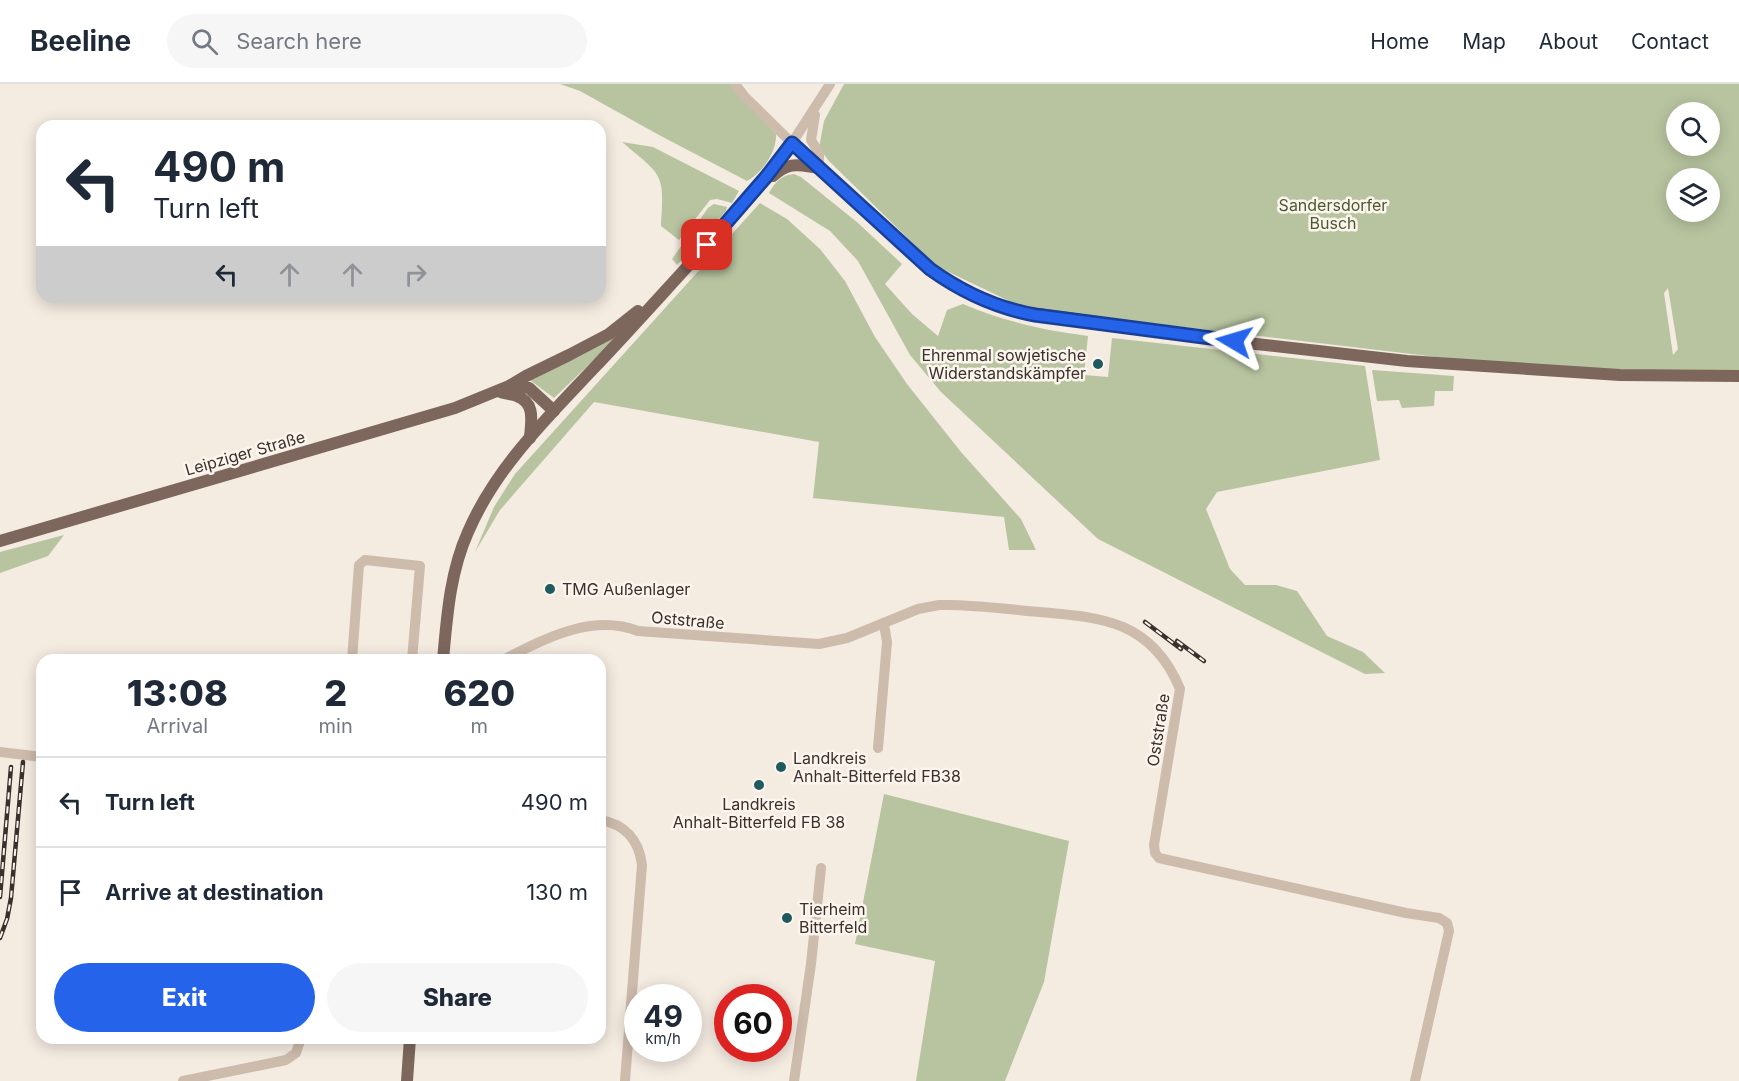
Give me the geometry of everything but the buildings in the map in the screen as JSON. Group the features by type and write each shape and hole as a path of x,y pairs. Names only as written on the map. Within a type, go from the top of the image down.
{"main road":[{"path":"444,654 450,592 467,534 498,478 554,411 747,200 792,143 941,277 980,299 1024,313 1354,356 1439,364 1620,375 1739,376"},
{"path":"763,180 774,176 785,166 820,167"},
{"name":"Leipziger Straße","path":"0,542 419,420 504,389 609,334 627,321 651,298 665,291"},
{"path":"504,389 519,386 529,388 554,411"},
{"path":"504,389 520,397 529,405 532,414 530,438"},
{"path":"407,1081 410,1044"}],"street":[{"path":"735,84 745,97 792,143 830,84"},
{"path":"816,108 811,140 819,153 820,167"},
{"path":"352,654 359,565 365,560 420,566 413,654"},
{"name":"Oststraße","path":"515,654 548,638 599,625 623,626 638,631 804,644 834,641 928,607 970,606 1103,618 1122,626 1150,644 1160,655 1180,689 1154,845 1155,853 1159,858 1406,913 1439,918 1447,922 1449,931 1415,1081"},
{"path":"878,748 887,642 884,624"},
{"path":"0,752 36,756"},
{"path":"606,822 616,824 628,832 638,846 641,858 642,872 625,1081"},
{"path":"794,1081 811,964 821,868"},
{"path":"183,1081 286,1060 296,1053 299,1044"}],"green space":[{"path":"560,84 730,84 776,134 776,141 763,167 747,181 580,91"},
{"name":"Sandersdorfer Busch","path":"844,84 1739,84 1739,370 1669,372 1479,362 1024,308 936,266 829,161 819,148 824,121","holes":["1668,288 1678,349 1673,355 1664,293"]},
{"path":"622,142 653,147 739,191 732,203 717,199 710,200 679,240 661,226 662,195 658,176 646,162"},
{"path":"794,174 801,177 858,223 902,264 885,284 912,314 938,336 947,310 963,304 1024,324 1088,336 1084,375 1108,377 1112,338 1365,366 1380,460 1217,492 1206,509 1230,569 1245,585 1276,585 1297,591 1327,636 1363,652 1385,673 1365,674 1098,539 941,392 910,355 858,261 830,231 769,193 779,180"},
{"path":"760,203 787,219 820,249 845,281 875,337 907,384 961,452 1021,519 1036,550 1009,550 1004,517 813,498 819,442 594,402 500,510 475,552 494,507 515,474"},
{"path":"714,204 727,207 726,211 677,265 672,259 708,208"},
{"path":"625,330 554,398 527,378"},
{"path":"1372,370 1454,376 1453,391 1435,391 1434,406 1402,408 1399,400 1377,401"},
{"path":"64,535 48,556 0,573 0,552"},
{"path":"884,794 1069,841 1044,982 1005,1081 916,1081 935,961 855,944"}],"railway":[{"path":"1145,622 1181,649"},
{"path":"1177,641 1204,661"},
{"path":"0,938 11,898 23,762"},
{"path":"0,897 11,767"}],"place":[{"name":"Ehrenmal sowjetische Widerstandskämpfer","path":"1098,364"},
{"name":"TMG Außenlager","path":"550,589"},
{"name":"Landkreis Anhalt-Bitterfeld FB38","path":"781,767"},
{"name":"Landkreis Anhalt-Bitterfeld FB 38","path":"759,785"},
{"name":"Tierheim Bitterfeld","path":"787,918"}],"route":[{"path":"707,245 737,212 792,143 930,269 961,290 980,299 1007,309 1035,315 1234,341"}]}
